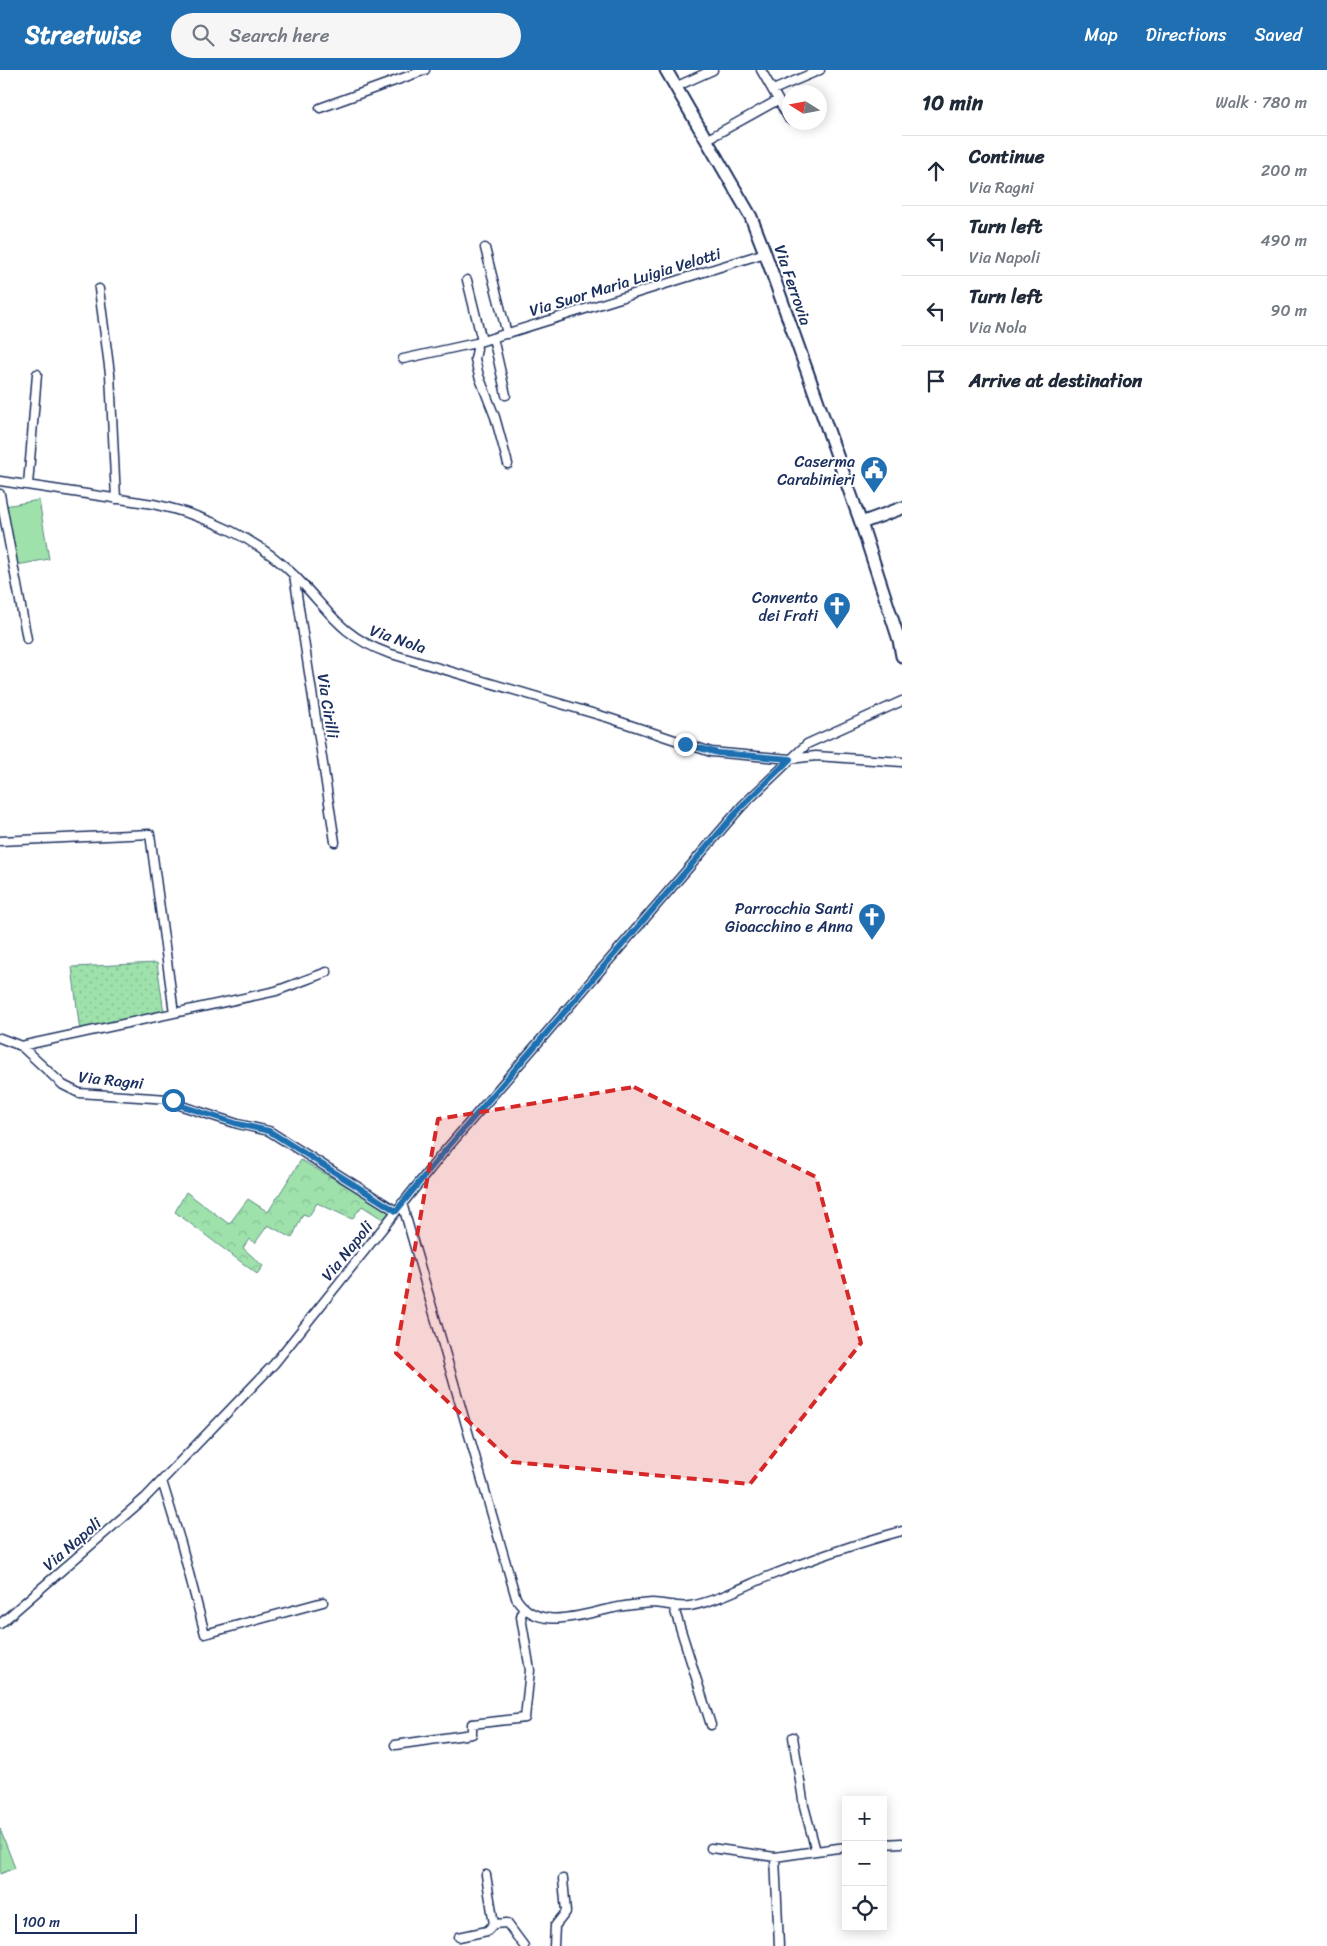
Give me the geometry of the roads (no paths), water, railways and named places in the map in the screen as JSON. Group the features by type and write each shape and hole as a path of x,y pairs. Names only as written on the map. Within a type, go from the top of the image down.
{"main road":[{"name":"Via Ferrovia","path":"666,70 750,217 765,253 861,523 900,640 902,656"},
{"path":"861,523 902,508"}],"street":[{"path":"320,108 425,70"},
{"path":"675,87 713,70"},
{"path":"762,70 782,106"},
{"path":"773,90 820,70"},
{"path":"706,140 778,100"},
{"path":"485,248 506,334"},
{"name":"Via Suor Maria Luigia Velotti","path":"403,359 493,338 765,253"},
{"path":"468,280 479,342 475,359 479,376 495,417 508,464"},
{"path":"99,289 110,374 116,499"},
{"path":"493,338 506,394"},
{"path":"28,485 37,374"},
{"name":"Via Nola","path":"0,481 178,510 202,518 252,543 294,575 344,629 374,648 609,718 711,752 790,759 816,756 902,762"},
{"path":"0,494 27,639"},
{"name":"Via Cirilli","path":"294,575 335,842"},
{"name":"Via Napoli","path":"0,1624 145,1498 274,1364 449,1145 742,806 807,744 902,700"},
{"path":"0,841 150,834 174,1013"},
{"path":"21,1046 276,992 327,972"},
{"name":"Via Ragni","path":"0,1038 21,1046 63,1085 79,1093 168,1099 182,1106 238,1124 269,1131 396,1211"},
{"path":"402,1203 516,1598 523,1608 540,1616 569,1618 617,1607 653,1603 688,1606 706,1601 800,1564 902,1531"},
{"path":"162,1481 181,1543 205,1634 324,1602"},
{"path":"673,1605 711,1725"},
{"path":"395,1745 472,1734 472,1724 525,1718 530,1670 521,1617 523,1608"},
{"path":"793,1737 804,1806 816,1851"},
{"path":"887,1844 902,1843"},
{"path":"711,1848 775,1857 842,1848"},
{"path":"775,1857 779,1946"},
{"path":"486,1876 494,1924"},
{"path":"554,1946 553,1935 555,1926 566,1912 563,1879"},
{"path":"459,1937 487,1931 494,1924 507,1923 524,1946"}],"place":[{"name":"Caserma Carabinieri","path":"874,494"},
{"name":"Convento dei Frati","path":"837,630"},
{"name":"Parrocchia Santi Gioacchino e Anna","path":"872,941"}]}
